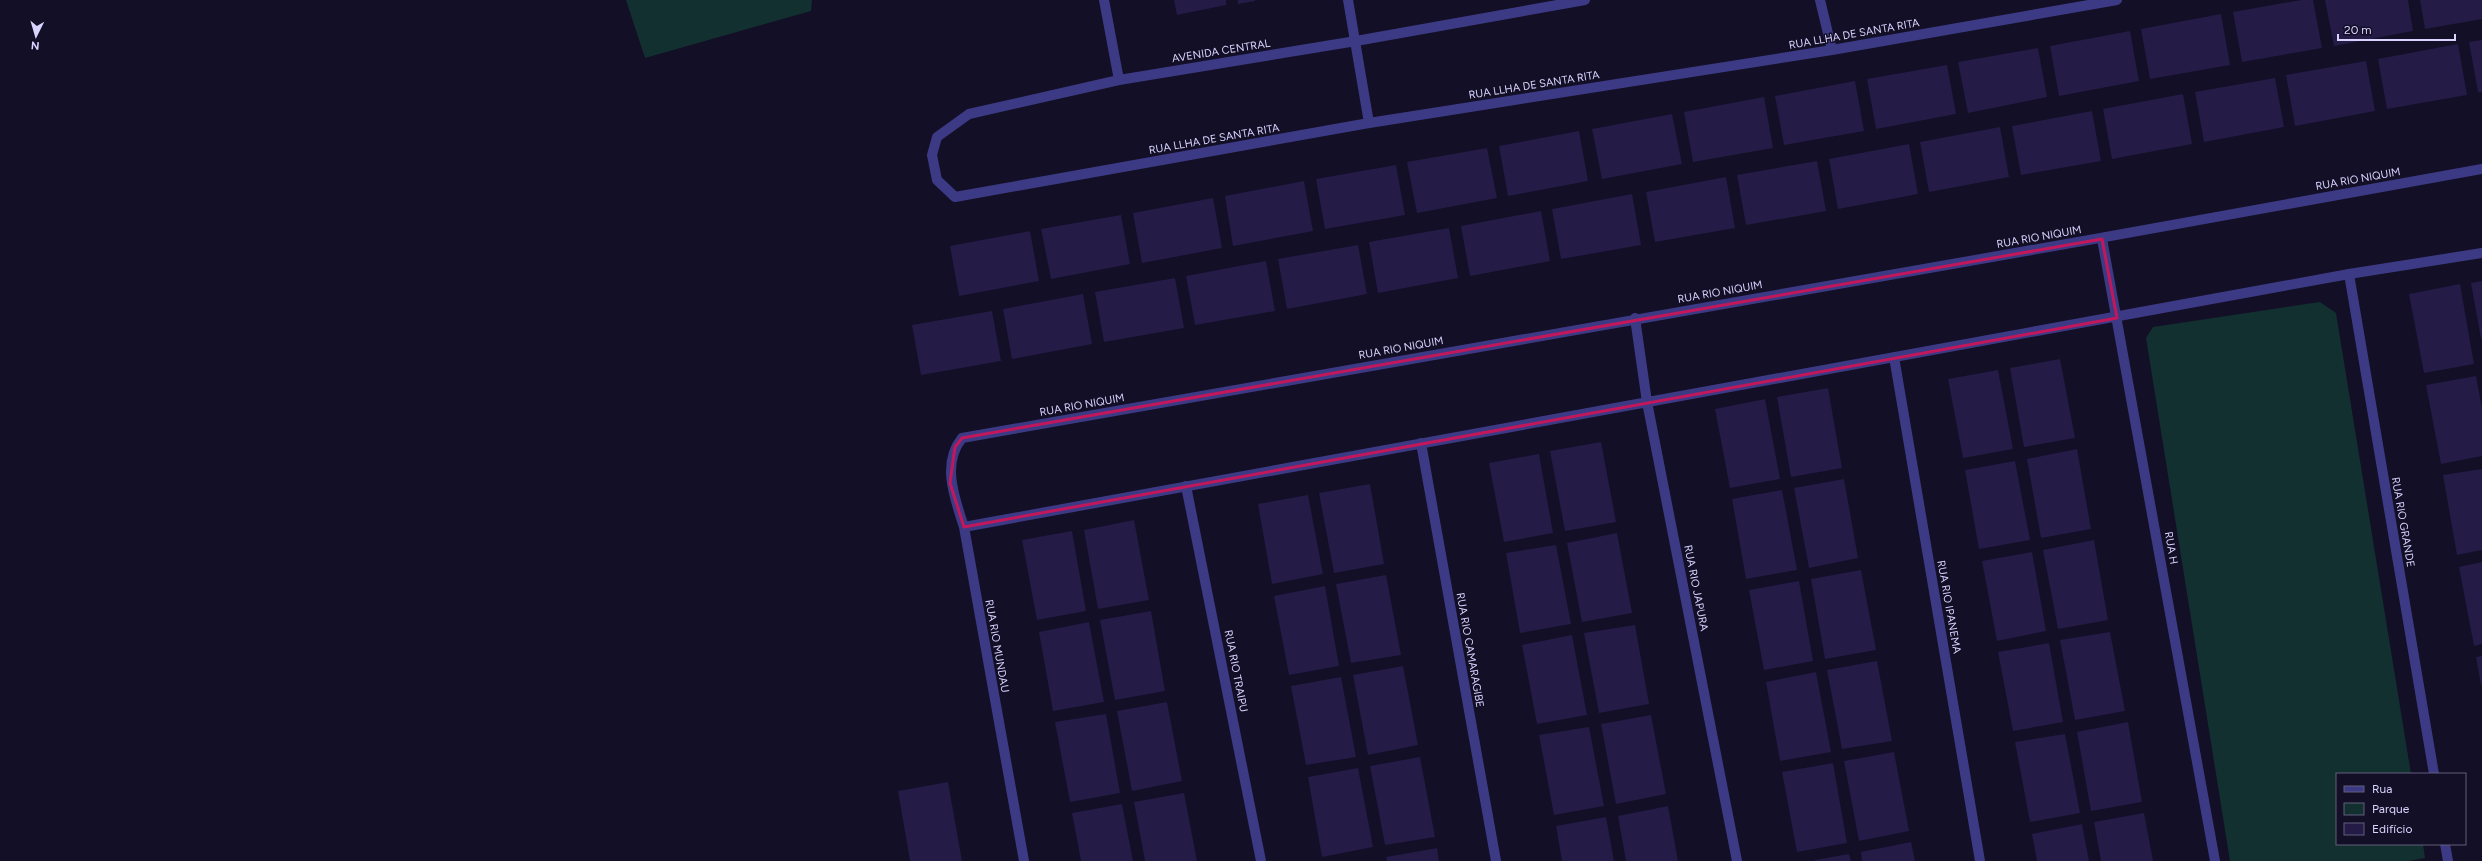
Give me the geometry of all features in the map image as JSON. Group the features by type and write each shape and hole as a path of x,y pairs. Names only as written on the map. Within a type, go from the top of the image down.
{"street":[{"path":"1104,0 1119,80"},
{"path":"1348,0 1369,123"},
{"path":"1820,0 1832,50"},
{"name":"RUA LLHA DE SANTA RITA","path":"955,197 1369,123 1832,50 2117,0"},
{"name":"AVENIDA CENTRAL","path":"955,197 937,180 932,155 937,137 968,114 1119,80 1356,42 1579,1"},
{"name":"RUA RIO NIQUIM","path":"962,438 1635,318 2102,239 2482,169"},
{"name":"RUA H","path":"2102,239 2215,861"},
{"path":"964,528 1421,443 2117,318 2349,274 2482,253"},
{"name":"RUA RIO GRANDE","path":"2349,274 2434,773"},
{"name":"RUA RIO JAPURA","path":"1635,318 1647,402 1737,861"},
{"name":"RUA RIO IPANEMA","path":"1894,357 1980,861"},
{"name":"RUA RIO MUNDAU","path":"962,438 955,447 950,483 964,528 1024,861"},
{"name":"RUA RIO CAMARAGIBE","path":"1421,443 1496,861"},
{"name":"RUA RIO TRAIPU","path":"1186,486 1261,861"},
{"path":"2445,845 2448,861"}],"highlighted area":[{"path":"2102,239 2117,318 964,527 950,483 955,447 962,438"}],"green space":[{"path":"626,0 812,0 811,11 645,58"},
{"path":"2320,302 2336,313 2411,773 2336,773 2336,845 2423,845 2425,858 2409,861 2230,861 2146,338 2153,327"}],"building":[{"path":"1174,0 1226,0 1226,5 1177,15"},
{"path":"1238,0 1255,0 1255,1 1238,4"},
{"path":"2301,0 2313,0 2322,48 2242,62 2233,12"},
{"path":"2325,0 2408,0 2413,31 2334,46"},
{"path":"2420,0 2482,0 2482,19 2425,29"},
{"path":"2221,14 2230,65 2150,79 2141,29"},
{"path":"2130,31 2139,81 2059,96 2050,46"},
{"path":"2482,40 2482,92 2478,92 2469,42"},
{"path":"2458,44 2467,95 2387,109 2378,59"},
{"path":"2038,48 2047,97 1968,113 1958,62"},
{"path":"2366,61 2375,111 2295,126 2286,75"},
{"path":"1947,65 1956,114 1876,129 1867,79"},
{"path":"2275,78 2284,127 2204,142 2195,92"},
{"path":"1855,81 1864,131 1784,145 1775,96"},
{"path":"2183,94 2192,144 2112,159 2103,109"},
{"path":"1764,97 1773,148 1693,162 1684,112"},
{"path":"2092,111 2101,161 2021,175 2012,126"},
{"path":"1672,114 1682,164 1602,179 1592,129"},
{"path":"2000,127 2009,177 1929,192 1920,142"},
{"path":"1579,131 1588,181 1508,196 1499,146"},
{"path":"1909,144 1918,194 1838,209 1829,159"},
{"path":"1487,148 1497,198 1417,213 1407,162"},
{"path":"1817,161 1826,211 1746,225 1737,175"},
{"path":"1396,165 1405,215 1325,229 1316,179"},
{"path":"1726,177 1735,228 1655,242 1646,192"},
{"path":"1304,181 1313,231 1233,246 1225,196"},
{"path":"1632,194 1641,245 1561,259 1552,209"},
{"path":"1213,198 1222,248 1142,263 1133,213"},
{"path":"1541,211 1550,261 1470,276 1461,226"},
{"path":"1121,215 1130,264 1051,279 1041,229"},
{"path":"1449,228 1458,278 1378,293 1369,242"},
{"path":"1030,231 1039,281 959,296 950,246"},
{"path":"1358,245 1367,294 1287,309 1278,259"},
{"path":"1266,261 1275,311 1195,325 1186,276"},
{"path":"1175,278 1184,328 1104,342 1095,292"},
{"path":"2482,281 2482,339 2481,339 2471,283"},
{"path":"2460,284 2474,364 2424,373 2409,294"},
{"path":"1083,294 1092,344 1012,359 1003,309"},
{"path":"992,311 1001,361 921,375 912,325"},
{"path":"2060,359 2075,438 2024,447 2010,368"},
{"path":"1998,370 2013,449 1963,458 1948,379"},
{"path":"2476,376 2482,408 2482,456 2441,464 2426,385"},
{"path":"1828,388 1842,468 1791,477 1777,397"},
{"path":"1765,399 1780,479 1730,488 1715,409"},
{"path":"1601,442 1616,522 1565,531 1550,451"},
{"path":"2077,449 2091,529 2041,538 2027,459"},
{"path":"1539,454 1553,533 1504,542 1489,463"},
{"path":"2015,461 2030,540 1979,549 1965,470"},
{"path":"2482,469 2482,550 2457,555 2443,475"},
{"path":"1844,479 1858,558 1809,568 1794,488"},
{"path":"1370,484 1384,564 1334,573 1319,493"},
{"path":"1782,490 1797,570 1746,579 1732,499"},
{"path":"1308,495 1323,574 1272,584 1258,504"},
{"path":"1134,520 1149,600 1098,609 1084,530"},
{"path":"1072,531 1086,611 1037,620 1022,540"},
{"path":"1617,533 1632,613 1582,622 1567,543"},
{"path":"2094,540 2108,620 2058,629 2043,550"},
{"path":"1556,545 1571,624 1520,633 1506,553"},
{"path":"2032,552 2046,631 1997,641 1982,561"},
{"path":"2482,562 2482,644 2474,646 2459,567"},
{"path":"1861,570 1876,650 1825,659 1811,579"},
{"path":"1386,575 1401,655 1351,663 1336,584"},
{"path":"1799,581 1813,661 1764,670 1749,590"},
{"path":"1325,586 1339,666 1289,675 1274,596"},
{"path":"1151,611 1165,691 1115,700 1100,620"},
{"path":"1089,622 1104,702 1053,711 1039,632"},
{"path":"1635,625 1649,704 1599,713 1584,633"},
{"path":"2110,632 2125,711 2075,720 2060,640"},
{"path":"1572,635 1587,715 1537,724 1522,645"},
{"path":"2049,643 2063,722 2013,731 1998,652"},
{"path":"2482,656 2482,685 2481,685 2476,657"},
{"path":"1877,661 1892,741 1842,749 1827,670"},
{"path":"1403,666 1418,745 1368,755 1353,675"},
{"path":"1816,672 1831,752 1780,761 1766,682"},
{"path":"1341,677 1356,757 1306,765 1291,686"},
{"path":"1167,702 1182,781 1132,791 1117,711"},
{"path":"1106,714 1120,793 1070,802 1055,722"},
{"path":"1651,715 1666,794 1616,804 1601,724"},
{"path":"2128,722 2142,802 2091,811 2077,732"},
{"path":"1589,727 1604,806 1554,815 1539,735"},
{"path":"2065,734 2080,813 2030,822 2015,742"},
{"path":"1894,752 1909,831 1859,841 1844,761"},
{"path":"1420,757 1435,837 1385,845 1370,766"},
{"path":"1833,763 1847,843 1797,852 1782,772"},
{"path":"1358,768 1373,847 1322,857 1308,777"},
{"path":"948,782 962,861 910,861 898,791"},
{"path":"1184,793 1197,861 1145,861 1134,802"},
{"path":"1122,804 1133,861 1081,861 1072,813"},
{"path":"1668,806 1678,861 1626,861 1618,816"},
{"path":"2144,813 2153,861 2101,861 2094,822"},
{"path":"1606,817 1614,861 1562,861 1556,826"},
{"path":"2082,824 2089,861 2037,861 2032,834"},
{"path":"1911,842 1915,861 1862,861 1861,852"},
{"path":"1437,848 1439,861 1387,861 1386,857"},
{"path":"1849,854 1851,861 1815,861 1815,860"}]}
